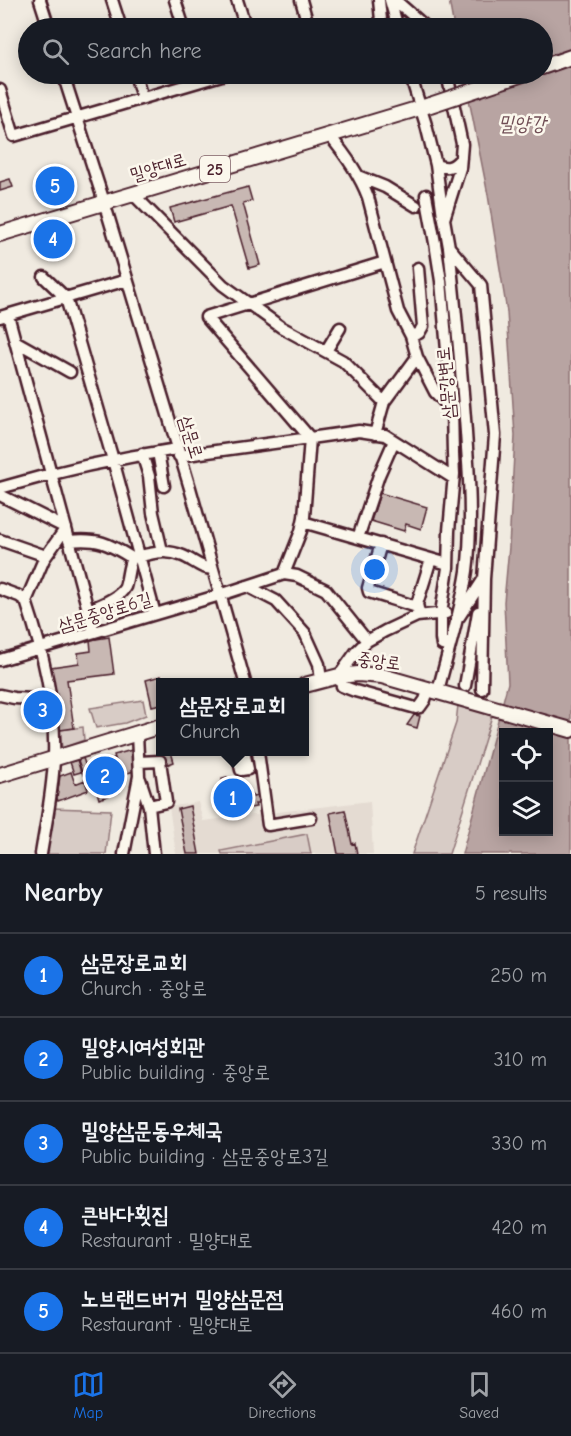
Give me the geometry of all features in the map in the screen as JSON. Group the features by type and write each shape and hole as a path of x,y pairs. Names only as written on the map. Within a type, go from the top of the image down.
{"main road":[{"path":"553,63 571,57"},
{"name":"밀양대로","path":"0,234 492,84"},
{"name":"중앙로","path":"309,684 339,676 358,674 382,676 571,730"},
{"path":"0,775 156,728"}],"street":[{"path":"40,0 46,18"},
{"path":"112,0 118,18"},
{"path":"176,0 181,18"},
{"path":"237,0 243,18"},
{"path":"301,0 306,18"},
{"path":"379,0 381,18"},
{"path":"390,0 395,18"},
{"path":"395,0 414,18"},
{"name":"삼문로","path":"66,84 104,202 244,678"},
{"path":"138,84 142,98"},
{"path":"0,90 14,136 142,98 179,84"},
{"path":"415,84 425,106 444,219"},
{"name":"삼문강변로","path":"438,691 467,570 470,522 469,474 460,354 444,219 462,158 462,144 449,84"},
{"path":"329,135 360,177 368,197 398,311 411,336 417,357 435,392 452,410"},
{"path":"436,165 448,168 456,165 462,158"},
{"path":"360,177 385,187 416,206"},
{"path":"133,194 223,285 281,327 343,361 384,402"},
{"path":"426,195 441,281 452,410 453,478 441,639 442,645 449,647"},
{"path":"449,247 482,285 495,435 483,579 482,689"},
{"path":"367,641 326,590 297,576 284,574 303,522 310,438 206,317 385,262"},
{"path":"411,336 420,333 423,326 418,268"},
{"path":"44,277 66,298 113,460 135,557 154,614"},
{"path":"94,632 15,341 4,316 127,280"},
{"path":"326,351 340,328"},
{"path":"15,341 70,372"},
{"path":"375,434 384,402 417,357"},
{"path":"0,488 51,473 142,454 178,452 359,431 385,435 453,478"},
{"path":"358,538 378,475 394,441"},
{"path":"158,452 164,486"},
{"path":"142,454 149,476 153,513 162,551"},
{"path":"0,495 66,528"},
{"path":"303,522 448,564"},
{"path":"26,601 46,556 66,528"},
{"path":"0,540 46,556"},
{"path":"69,541 106,543 135,557 170,551 206,569 213,569"},
{"path":"381,544 368,588 369,592 418,612 444,613"},
{"path":"88,610 103,604 123,591 128,567 135,557"},
{"path":"418,612 422,586 431,559"},
{"name":"삼문중앙로6길","path":"0,660 284,574"},
{"path":"456,622 483,579"},
{"path":"465,686 483,579"},
{"path":"247,586 276,602 305,633 319,664 321,681"},
{"path":"0,589 26,601 41,648 51,700 54,759 41,854"},
{"path":"418,612 367,641 339,676 342,686 416,708 438,691"},
{"path":"0,695 51,700"},
{"path":"124,854 139,776 137,734"},
{"path":"238,756 241,770 248,769 245,756"},
{"path":"259,756 268,825 311,818"},
{"path":"139,762 160,761 166,802 149,806"},
{"path":"139,776 149,806 154,854"}],"shaded area":[{"path":"143,700 146,715 125,723 96,728 90,708"},
{"path":"458,705 492,716 449,854 412,854 456,723"},
{"path":"83,727 84,740 62,748 60,730"},
{"path":"370,801 373,854 176,854 169,807 198,802 203,821"},
{"path":"52,808 111,810 106,854 46,854"},
{"path":"307,834 311,854 222,854 221,851"}],"water":[{"name":"밀양강","path":"449,0 571,0 571,854 462,854 508,683 504,602 515,436 507,312 488,195 466,84 553,84 553,18 452,18"}],"building":[{"path":"10,179 13,187 0,191 0,182"},
{"path":"248,187 252,201 243,203 260,265 249,268 231,206 174,222 170,208"},
{"path":"380,493 427,507 421,529 406,524 404,531 371,521"},
{"path":"109,637 114,674 67,680 74,728 60,730 51,667 79,663 78,653 91,651 90,640"},
{"path":"161,676 162,678 156,678 156,705 152,706 146,680"},
{"path":"45,703 46,715 39,716 38,704"},
{"path":"414,715 420,716 417,728 407,725"},
{"path":"132,750 138,770 120,775 114,755"},
{"path":"160,756 172,756 174,762 166,765"},
{"path":"83,758 88,773 83,775 78,760"},
{"path":"114,758 123,783 117,785 119,792 99,799 95,785 98,784 96,776 101,775 97,764"},
{"path":"77,760 81,772 74,774 70,762"},
{"path":"71,772 75,784 85,780 88,790 58,801 60,776"},
{"path":"227,777 228,784 235,783 245,787 253,797 256,796 259,804 255,804 256,807 225,812 221,783 222,778"},
{"path":"190,806 199,854 187,854 178,809"},
{"path":"345,810 352,844 355,843 357,854 338,854 330,813"}],"place":[{"name":"노브랜드버거 밀양삼문점","path":"55,186"},
{"name":"큰바다횟집","path":"53,239"},
{"name":"밀양삼문동우체국","path":"43,710"},
{"name":"밀양시여성회관","path":"105,776"},
{"name":"삼문장로교회","path":"233,798"}]}
